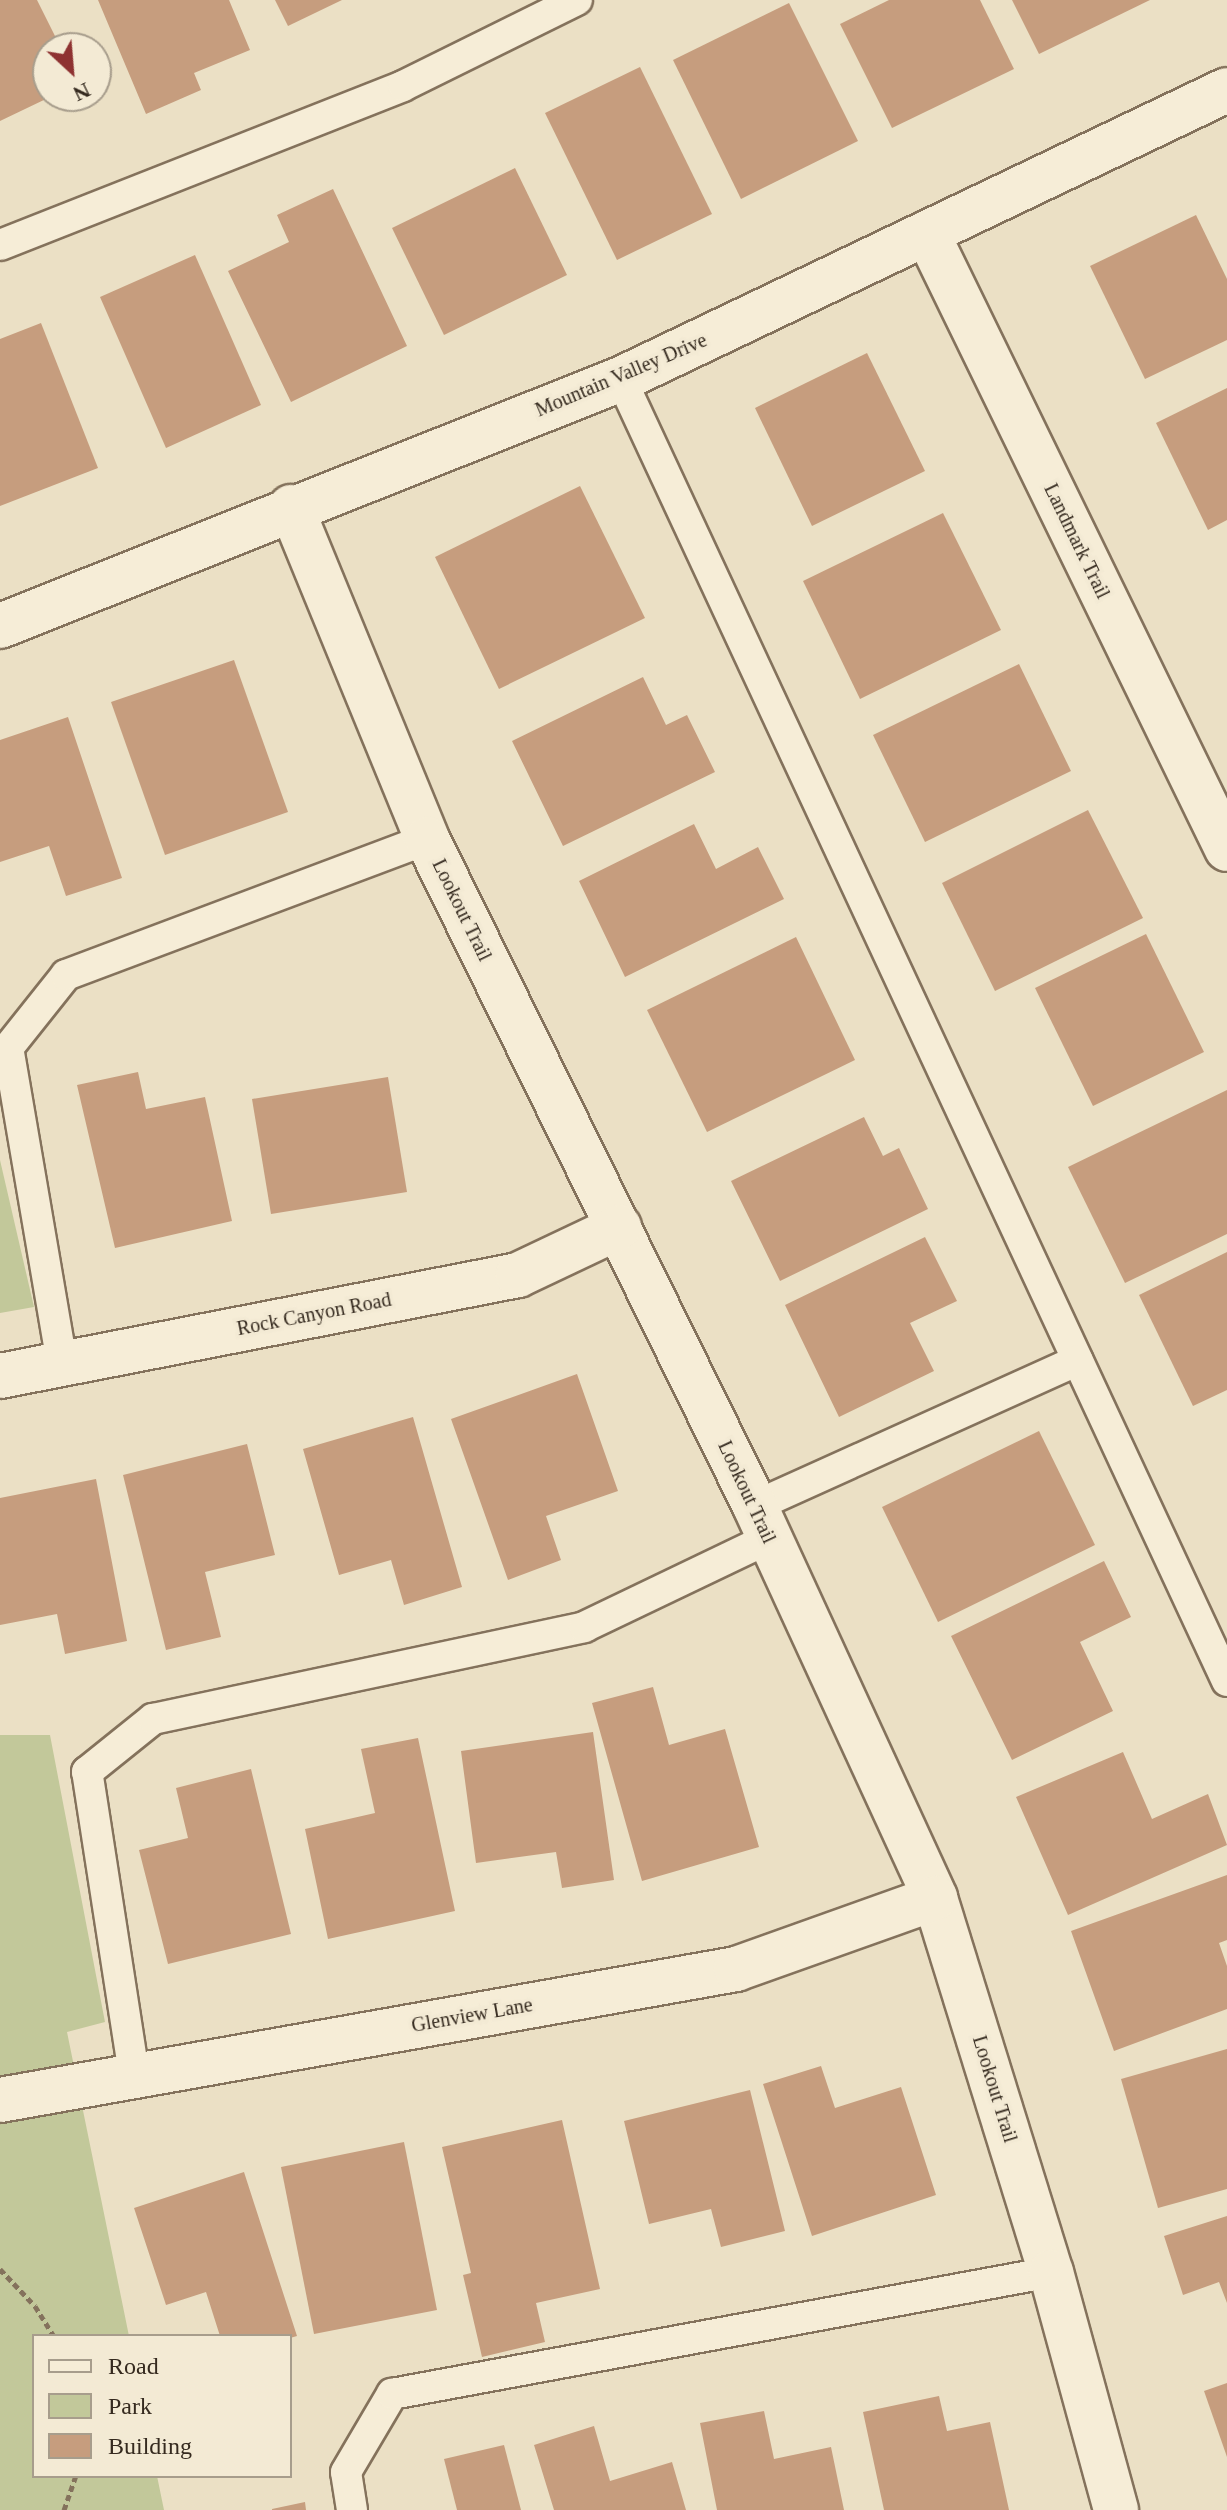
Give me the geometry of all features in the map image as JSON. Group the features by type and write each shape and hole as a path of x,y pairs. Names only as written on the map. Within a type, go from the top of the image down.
{"street":[{"name":"Mountain Valley Drive","path":"0,626 291,507 621,379 1227,90"},
{"name":"Landmark Trail","path":"927,233 1227,849"},
{"name":"Lookout Trail","path":"291,507 427,839 762,1523 935,1898 1051,2272 1116,2510"},
{"name":"Rock Canyon Road","path":"0,1376 518,1275 619,1227"},
{"name":"Glenview Lane","path":"0,2100 736,1969 935,1898"}],"lane":[{"path":"0,245 403,86 577,0"},
{"path":"621,379 1227,1681"},
{"path":"62,1363 8,1048 66,975 427,839"},
{"path":"134,2074 87,1772 153,1719 584,1627 762,1523 1078,1360"},
{"path":"352,2510 346,2472 392,2394 1051,2272"}],"path":[{"path":"0,2269 35,2306 53,2334"},
{"path":"64,2510 75,2478"}],"green space":[{"path":"0,1160 34,1307 0,1313"},
{"path":"0,1735 50,1735 105,2022 67,2032 129,2334 32,2334 32,2478 157,2478 164,2510 0,2510"}],"building":[{"path":"0,0 37,0 53,32 32,32 32,106 0,121"},
{"path":"98,0 229,0 250,50 194,73 201,90 146,114"},
{"path":"275,0 342,0 288,26"},
{"path":"889,0 980,0 1014,69 892,128 840,24"},
{"path":"1012,0 1150,0 1039,54"},
{"path":"789,3 858,141 741,199 673,60"},
{"path":"640,67 712,214 617,260 545,113"},
{"path":"515,168 567,275 444,335 392,228"},
{"path":"333,189 407,346 291,402 228,271 289,242 277,215"},
{"path":"1196,215 1227,279 1227,340 1145,379 1090,266"},
{"path":"195,255 261,405 166,448 100,297"},
{"path":"41,323 98,468 0,506 0,339"},
{"path":"867,353 925,471 812,526 755,408"},
{"path":"1227,388 1227,520 1208,530 1156,423"},
{"path":"580,486 645,618 499,689 435,557"},
{"path":"943,513 1001,630 860,699 803,581"},
{"path":"234,660 288,812 165,855 111,702"},
{"path":"1019,664 1071,771 925,842 873,735"},
{"path":"643,677 666,725 687,715 715,772 563,846 512,741"},
{"path":"68,717 122,878 66,896 49,846 0,862 0,740"},
{"path":"1088,810 1143,918 995,991 942,883"},
{"path":"694,824 716,869 758,847 784,899 625,977 579,881"},
{"path":"1146,934 1204,1052 1093,1106 1035,988"},
{"path":"796,937 855,1060 707,1132 647,1010"},
{"path":"138,1072 146,1109 205,1097 232,1221 115,1248 77,1085"},
{"path":"388,1077 407,1192 271,1214 252,1099"},
{"path":"1227,1090 1227,1234 1125,1283 1068,1167"},
{"path":"864,1117 883,1156 899,1148 928,1209 780,1281 731,1181"},
{"path":"925,1237 957,1301 910,1323 934,1371 839,1417 785,1305"},
{"path":"1227,1252 1227,1390 1193,1406 1139,1295"},
{"path":"577,1374 618,1491 546,1516 561,1560 508,1580 451,1419"},
{"path":"413,1417 462,1587 404,1605 391,1560 339,1575 303,1449"},
{"path":"1039,1431 1095,1545 938,1622 882,1507"},
{"path":"247,1444 275,1555 205,1572 221,1637 166,1650 123,1475"},
{"path":"96,1479 127,1641 65,1654 57,1614 0,1625 0,1498"},
{"path":"1104,1561 1131,1617 1080,1642 1113,1711 1012,1760 951,1636"},
{"path":"653,1687 669,1745 725,1729 759,1847 642,1881 592,1703"},
{"path":"593,1732 614,1880 562,1888 556,1852 476,1863 461,1751"},
{"path":"418,1738 455,1911 328,1939 305,1829 375,1813 361,1749"},
{"path":"1123,1752 1152,1819 1208,1794 1227,1845 1068,1915 1016,1797"},
{"path":"251,1769 291,1934 168,1964 139,1850 188,1838 176,1788"},
{"path":"1227,1875 1227,1940 1219,1943 1227,1966 1227,2009 1114,2051 1071,1931"},
{"path":"1227,2049 1227,2189 1158,2208 1121,2079"},
{"path":"821,2066 835,2108 901,2087 936,2195 812,2236 763,2084"},
{"path":"750,2090 785,2231 721,2247 711,2209 649,2224 624,2121"},
{"path":"562,2120 600,2289 536,2303 545,2342 482,2357 463,2275 471,2273 442,2147"},
{"path":"404,2142 437,2310 314,2334 281,2167"},
{"path":"244,2172 297,2336 219,2334 206,2292 166,2305 134,2208"},
{"path":"1227,2216 1227,2303 1219,2282 1183,2295 1164,2236"},
{"path":"1227,2383 1227,2457 1204,2391"},
{"path":"939,2396 947,2431 990,2422 1009,2510 884,2510 863,2412"},
{"path":"764,2411 774,2459 831,2447 844,2510 717,2510 700,2423"},
{"path":"594,2426 610,2481 672,2462 686,2510 554,2510 534,2445"},
{"path":"504,2445 521,2510 457,2510 444,2459"},
{"path":"305,2502 306,2510 272,2510 272,2509"}]}
